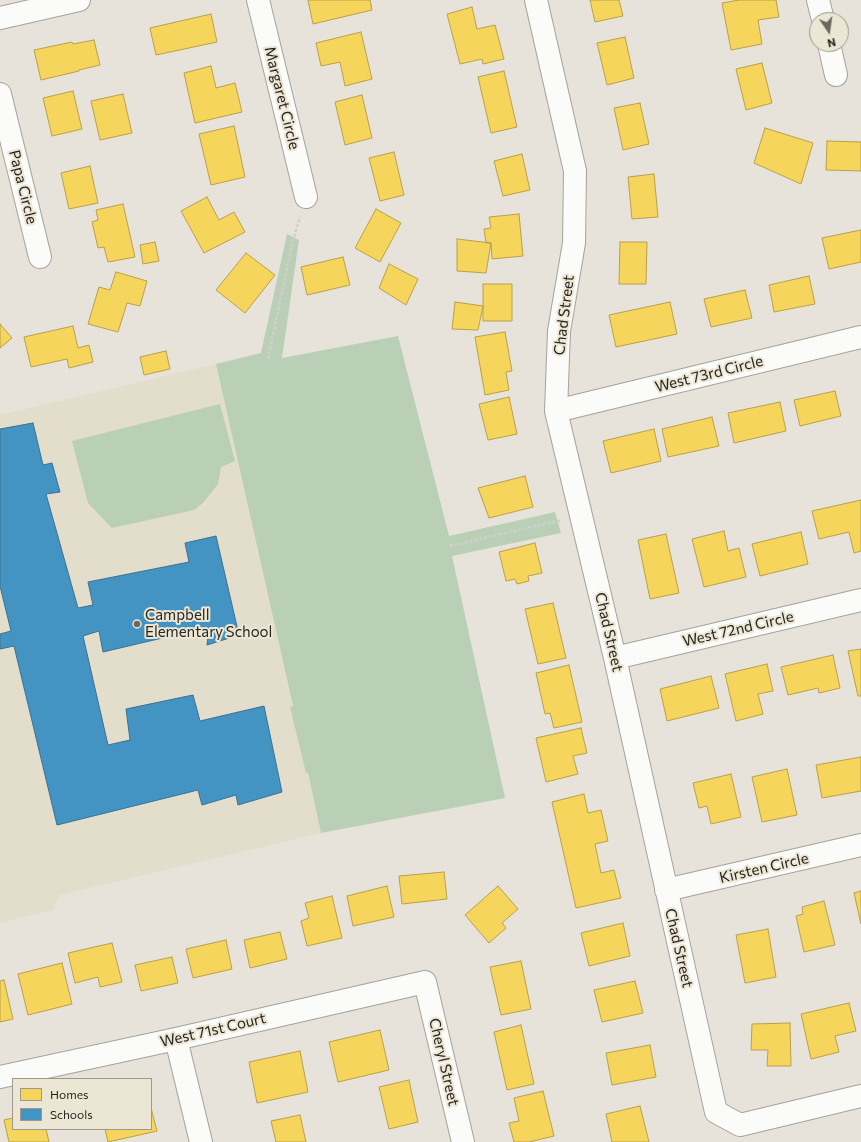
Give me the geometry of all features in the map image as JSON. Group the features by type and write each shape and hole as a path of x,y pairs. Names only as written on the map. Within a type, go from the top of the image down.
{"street":[{"path":"0,18 79,0"},
{"name":"Margaret Circle","path":"258,0 306,197"},
{"name":"Chad Street","path":"536,0 575,171 574,243 559,330 556,411 615,658 716,1112 740,1125 861,1096"},
{"path":"818,0 821,12"},
{"path":"830,52 836,75"},
{"name":"Papa Circle","path":"0,94 40,257"},
{"name":"West 73rd Circle","path":"556,411 861,337"},
{"name":"West 72nd Circle","path":"615,658 861,600"},
{"name":"Kirsten Circle","path":"666,890 861,845"},
{"name":"West 71st Court","path":"0,1077 176,1039 425,982"},
{"name":"Cheryl Street","path":"425,982 463,1142"},
{"path":"176,1039 200,1142"}],"path":[{"path":"268,358 292,244 306,197"},
{"path":"450,546 552,522 582,521"}],"shaded area":[{"name":"Campbell Elementary School","path":"216,364 321,833 60,895 53,910 0,923 0,415"}],"green space":[{"path":"287,234 299,240 282,358 398,336 449,536 555,512 561,533 452,556 505,798 321,833 308,773 306,773 290,707 293,706 216,364 261,353"},
{"path":"220,404 235,461 221,467 218,484 203,503 194,510 112,528 88,503 72,441"}],"building: Homes":[{"path":"308,0 370,0 372,10 313,24"},
{"path":"590,0 619,0 623,16 595,22"},
{"path":"739,0 776,0 779,17 758,20 762,44 731,50 722,3"},
{"path":"472,7 477,29 495,25 504,59 483,64 482,59 460,64 447,14"},
{"path":"211,14 217,42 156,55 150,28"},
{"path":"361,32 372,79 345,86 340,62 321,66 316,43"},
{"path":"625,37 634,78 607,85 597,43"},
{"path":"94,40 100,65 41,80 34,50 72,42 73,44"},
{"path":"762,63 772,103 746,110 736,69"},
{"path":"211,66 216,88 235,83 242,112 195,123 184,73"},
{"path":"504,71 517,127 491,133 478,77"},
{"path":"73,91 82,129 52,136 43,98"},
{"path":"123,94 132,133 100,140 91,101"},
{"path":"362,95 372,138 345,145 335,102"},
{"path":"640,103 649,144 623,150 614,108"},
{"path":"234,126 245,177 211,185 199,134"},
{"path":"765,128 813,143 801,184 754,163"},
{"path":"827,141 861,142 861,171 826,170"},
{"path":"394,152 404,195 380,201 369,158"},
{"path":"522,154 530,190 503,196 494,161"},
{"path":"90,166 98,203 69,209 61,173"},
{"path":"654,174 658,217 632,219 628,177"},
{"path":"207,197 219,220 234,212 245,232 204,253 181,211"},
{"path":"123,204 135,257 108,262 104,247 98,248 92,222 98,220 96,210"},
{"path":"376,209 401,223 380,262 355,248"},
{"path":"519,214 523,256 492,259 491,243 486,243 484,229 491,228 489,217"},
{"path":"861,230 861,262 829,269 822,238"},
{"path":"457,239 491,243 486,273 457,271"},
{"path":"155,242 159,261 143,264 140,245"},
{"path":"620,242 647,242 646,284 619,284"},
{"path":"246,253 275,275 245,313 216,290"},
{"path":"343,257 350,285 307,295 301,267"},
{"path":"389,264 418,279 406,305 379,288"},
{"path":"116,272 147,281 140,306 127,303 118,332 88,324 99,287 110,290"},
{"path":"809,276 815,304 774,312 769,285"},
{"path":"483,284 512,284 512,321 483,321"},
{"path":"745,290 752,318 711,327 704,299"},
{"path":"455,302 483,306 478,330 452,329"},
{"path":"670,302 677,334 616,347 609,315"},
{"path":"0,324 12,338 0,348"},
{"path":"73,326 78,348 89,345 93,362 69,368 67,359 31,367 24,337"},
{"path":"505,332 512,371 506,372 509,390 485,395 475,337"},
{"path":"166,351 170,369 144,375 140,357"},
{"path":"835,391 841,416 800,426 794,400"},
{"path":"509,397 517,434 488,440 479,404"},
{"path":"780,402 786,431 734,443 728,413"},
{"path":"712,417 719,446 668,457 662,429"},
{"path":"654,429 661,461 611,473 603,441"},
{"path":"525,476 533,507 489,518 478,488"},
{"path":"861,500 861,551 854,553 849,532 819,539 812,511"},
{"path":"724,531 728,551 739,548 746,577 704,587 692,539"},
{"path":"801,532 808,564 760,576 752,544"},
{"path":"666,534 679,593 650,599 638,540"},
{"path":"535,543 542,573 528,576 529,581 517,584 515,579 506,581 499,552"},
{"path":"553,603 566,658 538,664 525,609"},
{"path":"861,649 861,696 858,696 848,651"},
{"path":"833,655 840,688 819,693 818,688 788,695 781,667"},
{"path":"767,664 773,691 758,694 763,714 736,721 725,674"},
{"path":"569,665 582,722 554,728 550,713 545,714 536,673"},
{"path":"711,676 719,708 667,721 660,689"},
{"path":"581,728 587,753 573,756 578,774 546,782 536,738"},
{"path":"861,757 861,791 822,798 816,765"},
{"path":"787,769 797,815 762,822 752,777"},
{"path":"731,774 741,817 711,824 707,806 699,808 693,783"},
{"path":"584,794 588,813 601,810 608,841 595,844 601,873 614,870 621,898 576,908 552,802"},
{"path":"444,872 447,899 402,904 399,876"},
{"path":"387,886 394,917 353,926 347,896"},
{"path":"498,886 518,909 502,923 506,928 489,943 465,915"},
{"path":"861,891 861,924 854,893"},
{"path":"332,896 342,938 307,946 301,921 309,918 305,903"},
{"path":"824,901 835,945 804,952 796,916 803,914 802,907"},
{"path":"623,923 630,956 589,966 581,933"},
{"path":"768,929 776,977 745,983 736,935"},
{"path":"280,932 287,959 250,968 244,940"},
{"path":"226,940 232,969 193,978 186,949"},
{"path":"112,943 122,982 100,987 98,977 75,983 68,953"},
{"path":"172,957 178,983 141,991 135,965"},
{"path":"521,961 531,1009 501,1015 490,967"},
{"path":"62,963 72,1004 28,1015 18,974"},
{"path":"4,980 13,1019 0,1022 0,981"},
{"path":"635,981 643,1013 602,1022 594,990"},
{"path":"849,1003 856,1031 835,1036 839,1052 811,1059 801,1014"},
{"path":"790,1023 791,1066 767,1066 768,1050 751,1050 752,1024"},
{"path":"521,1025 534,1084 507,1090 494,1032"},
{"path":"380,1030 389,1070 338,1082 329,1042"},
{"path":"650,1045 656,1077 612,1085 606,1053"},
{"path":"300,1051 308,1092 257,1103 249,1062"},
{"path":"409,1080 418,1122 389,1129 379,1087"},
{"path":"543,1091 554,1136 529,1142 514,1142 509,1123 519,1121 514,1098"},
{"path":"640,1106 649,1142 612,1142 606,1114"},
{"path":"152,1112 157,1131 108,1142 105,1130 152,1130"},
{"path":"300,1115 306,1142 276,1142 271,1121"},
{"path":"12,1118 12,1130 46,1130 49,1142 9,1142 4,1120"}],"building: Schools":[{"path":"33,423 43,465 52,463 60,492 46,494 78,608 93,605 88,582 189,562 185,543 216,536 239,635 207,645 209,627 103,652 99,631 83,636 108,745 130,740 126,709 193,695 200,721 264,706 282,792 238,805 236,795 202,805 198,790 57,825 14,646 0,649 0,634 11,631 0,586 0,429"}],"place":[{"name":"Campbell Elementary School","path":"137,624"}]}
